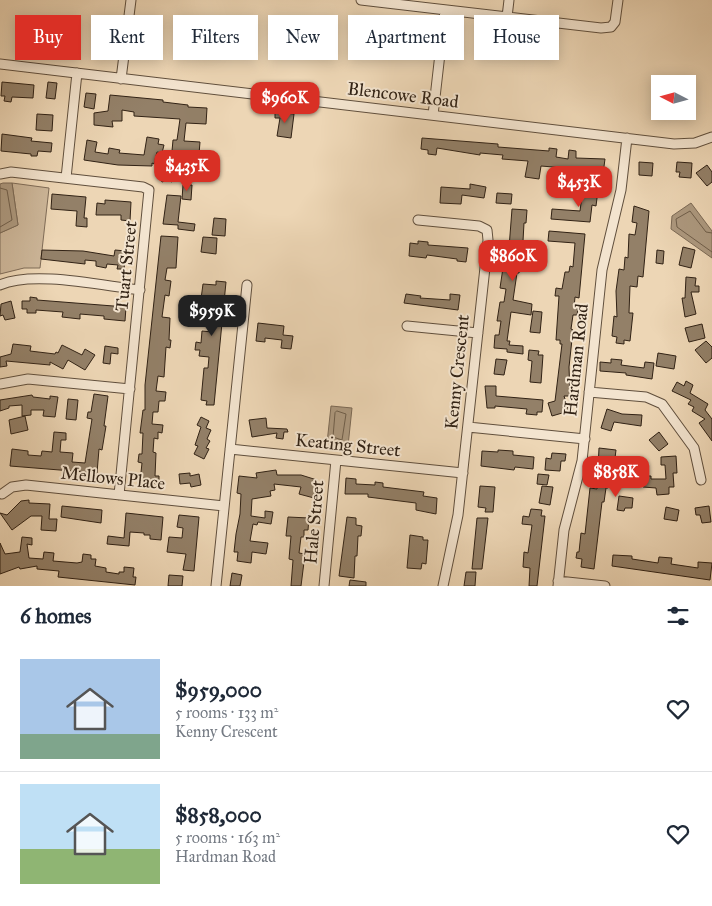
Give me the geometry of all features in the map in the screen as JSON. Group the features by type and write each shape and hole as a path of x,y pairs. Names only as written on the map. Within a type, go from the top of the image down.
{"street":[{"path":"121,78 131,0"},
{"path":"361,0 490,15"},
{"path":"507,15 509,0"},
{"path":"559,23 601,28 611,27 615,22 618,0"},
{"path":"433,115 446,10"},
{"name":"Blencowe Road","path":"0,64 674,144 712,138"},
{"path":"66,178 77,74"},
{"name":"Hardman Road","path":"558,583 564,530 582,461 602,270 621,190 627,138"},
{"name":"Tuart Street","path":"0,174 11,172 149,190 119,495"},
{"name":"Kenny Crescent","path":"418,220 479,226 487,230 458,515 442,586"},
{"path":"0,285 10,280 29,278 140,290"},
{"path":"216,586 247,285"},
{"path":"407,326 478,333"},
{"path":"0,384 28,379 130,389"},
{"path":"589,392 646,397 662,404 694,448 702,480"},
{"path":"468,427 585,439"},
{"name":"Keating Street","path":"230,449 463,473"},
{"name":"Hale Street","path":"324,586 336,460"},
{"name":"Mellows Place","path":"2,494 12,486 26,485 224,506"},
{"path":"558,583 606,586"}],"shaded area":[{"path":"12,183 49,188 40,268 24,268 0,274 0,233 18,225"}],"water":[{"path":"12,183 18,225 0,233 0,184"},
{"path":"691,203 712,231 712,258 671,229 672,216"},
{"path":"331,406 352,408 348,446 327,443"}],"building":[{"path":"2,82 34,85 33,98 12,97 11,102 4,101 5,96 1,96"},
{"path":"48,82 57,83 55,99 46,98"},
{"path":"86,93 96,94 94,109 84,107"},
{"path":"110,95 163,100 163,102 188,105 188,107 207,108 206,124 186,123 184,141 200,142 199,154 184,153 184,157 176,156 176,151 172,151 173,140 177,140 180,119 134,116 134,112 122,110 122,121 112,121 113,127 94,125 94,113 108,111"},
{"path":"275,112 294,114 291,138 277,136 280,118 275,118"},
{"path":"37,114 53,115 52,131 36,130"},
{"path":"2,134 32,138 31,141 52,143 51,152 38,151 37,156 31,156 31,154 1,151"},
{"path":"147,137 159,139 158,144 164,145 162,153 157,152 152,166 118,165 84,160 87,140 97,142 95,152 108,154 109,148 120,150 119,153 144,155"},
{"path":"422,138 498,144 498,147 549,151 549,148 557,149 556,157 568,159 569,150 576,151 576,158 605,159 603,174 592,173 591,177 584,176 585,173 578,172 578,169 541,166 539,179 525,177 528,161 502,159 503,155 480,153 480,155 437,148 436,155 428,154 428,150 421,149"},
{"path":"198,161 200,169 171,182 170,179 162,182 159,175"},
{"path":"639,162 653,163 652,176 639,175"},
{"path":"677,162 692,163 691,178 679,177 680,172 676,172"},
{"path":"707,165 712,172 712,182 707,186 696,173"},
{"path":"470,184 486,187 484,198 462,195 461,204 440,203 441,187 470,189"},
{"path":"183,185 192,185 191,200 182,199"},
{"path":"583,188 598,190 596,206 592,205 590,222 551,219 552,209 580,211"},
{"path":"497,193 512,194 511,204 496,203"},
{"path":"52,194 86,197 84,218 87,218 87,227 76,226 77,211 51,209"},
{"path":"167,195 181,196 178,222 195,224 194,231 178,229 178,225 163,224"},
{"path":"105,200 131,202 130,221 121,220 121,215 96,215 97,203 105,204"},
{"path":"634,206 649,211 643,277 638,276 637,287 630,286 629,313 633,313 630,341 624,340 624,344 616,343 617,337 612,336 614,316 617,317 616,291 619,269 624,270 625,257 628,258 629,234 635,235 637,223 632,222"},
{"path":"512,209 527,210 526,223 524,223 522,259 536,260 535,266 520,265 513,300 532,304 531,315 511,312 507,341 510,341 509,345 523,346 523,354 507,352 507,349 494,348 495,335 499,335 501,321 497,321 500,302 504,302 506,289 500,288 504,261 508,261"},
{"path":"214,218 226,219 225,236 212,235"},
{"path":"549,231 585,234 579,298 575,297 574,308 578,309 577,315 573,315 571,329 573,330 569,367 570,396 564,396 569,411 552,416 548,403 555,401 562,344 560,344 560,340 556,340 559,296 555,296 556,288 562,289 565,272 569,272 570,266 573,267 575,243 548,241"},
{"path":"161,236 178,237 176,268 167,268 165,280 171,281 169,296 165,295 162,317 170,318 170,348 166,347 164,377 158,376 156,391 166,392 165,401 159,401 158,412 153,412 152,424 163,425 162,433 158,432 158,439 154,438 153,452 156,453 155,476 159,476 159,484 140,482 142,463 138,462 139,454 142,454 143,433 140,433 143,410 145,410 145,385"},
{"path":"203,237 217,238 216,254 201,252"},
{"path":"418,241 428,242 428,245 468,248 466,262 427,255 426,258 409,256 410,243 418,244"},
{"path":"683,247 695,250 691,268 679,265"},
{"path":"42,250 83,251 114,256 115,250 126,251 124,269 117,269 118,265 107,264 106,268 96,266 96,261 85,260 85,264 41,259"},
{"path":"657,250 664,251 663,264 656,263"},
{"path":"686,277 696,278 695,286 699,286 699,292 691,292 696,314 685,317 682,298 685,298"},
{"path":"216,281 226,282 214,405 206,405 207,401 201,400 204,368 208,368 209,357 199,356 200,350 195,350 196,342 201,343 202,331 212,332 213,320 203,319 205,299 201,299 203,284 216,285"},
{"path":"406,294 421,296 420,298 450,300 450,294 460,295 458,310 404,303"},
{"path":"30,297 37,298 37,300 126,307 125,321 104,319 104,316 80,314 80,319 62,317 63,312 36,310 36,313 27,313 27,309 22,309 22,301 30,301"},
{"path":"11,301 15,318 5,320 3,315 0,316 1,304"},
{"path":"533,311 542,312 540,333 530,332"},
{"path":"258,323 284,326 283,335 293,336 291,349 281,348 282,340 265,338 265,342 256,341"},
{"path":"702,324 705,338 689,342 685,328"},
{"path":"706,341 712,347 712,358 706,363 695,350"},
{"path":"13,344 31,346 30,351 55,354 56,352 58,353 62,345 82,355 85,349 95,355 85,370 68,360 63,369 50,362 50,365 6,361 7,366 0,367 0,357 11,354"},
{"path":"105,346 118,348 118,354 111,353 110,364 103,363"},
{"path":"529,350 539,351 538,355 543,355 541,383 530,382 532,361 528,360"},
{"path":"658,353 676,356 674,369 656,366"},
{"path":"496,359 507,360 504,375 494,374"},
{"path":"611,359 622,360 621,365 644,368 645,362 654,363 652,379 626,375 626,373 600,371 600,362 611,363"},
{"path":"686,381 693,385 690,393 708,404 705,410 712,419 712,441 699,423 705,419 692,411 694,407 688,404 691,400 672,391 677,382 684,386"},
{"path":"485,386 496,386 496,396 543,400 542,412 537,412 537,415 526,414 527,409 495,406 495,408 487,408"},
{"path":"94,394 108,396 104,426 106,426 102,450 99,449 97,473 10,466 12,449 28,451 28,455 41,456 42,451 52,452 54,432 66,433 66,440 61,440 60,452 73,453 72,462 85,463 92,419 87,418 88,412 91,412"},
{"path":"32,395 33,397 50,399 50,396 58,397 55,417 43,416 44,410 31,410 31,415 22,416 22,405 9,406 9,408 0,411 0,400"},
{"path":"68,399 78,400 76,420 66,419"},
{"path":"607,409 622,414 642,415 641,426 614,422 611,431 601,428"},
{"path":"25,416 28,430 11,434 9,420"},
{"path":"201,417 209,421 206,428 211,430 207,439 210,441 206,448 209,449 204,459 194,454 198,446 195,445 201,427 197,425"},
{"path":"266,418 267,428 287,429 288,432 284,432 283,439 276,438 277,433 252,437 249,420"},
{"path":"659,432 668,444 659,451 649,440"},
{"path":"599,448 616,450 615,458 612,457 610,471 627,472 629,462 639,462 638,476 651,476 651,479 666,479 665,465 661,465 661,457 676,456 677,473 673,473 674,487 669,487 669,494 657,495 656,488 643,487 643,482 609,476 608,488 606,488 604,502 602,502 594,569 581,567 582,559 576,558 577,552 579,552 581,533 585,534 590,488 597,489"},
{"path":"498,450 513,451 513,455 534,457 533,469 515,467 514,470 481,466 482,451 498,452"},
{"path":"552,453 566,454 565,461 561,461 560,471 545,470 546,458 551,459"},
{"path":"276,470 277,475 301,475 317,480 314,498 299,494 301,487 274,484 275,490 270,491 271,496 252,499 251,516 265,518 265,511 273,512 271,524 258,522 257,525 253,524 250,541 268,543 266,554 252,552 251,563 237,561 238,552 234,552 240,514 241,494 237,493 239,476 257,478 256,473"},
{"path":"190,473 190,476 199,474 201,485 191,487 190,483 180,484 179,474"},
{"path":"538,474 549,475 547,485 537,484"},
{"path":"346,478 356,479 356,484 375,485 375,482 383,483 383,487 424,492 423,496 437,498 436,514 416,510 416,503 368,497 368,494 345,494"},
{"path":"480,486 495,487 493,512 485,512 486,508 478,507"},
{"path":"542,486 553,487 550,505 539,503"},
{"path":"619,496 633,498 632,508 625,508 624,511 617,510"},
{"path":"29,500 29,503 50,504 49,519 57,519 56,531 41,530 42,516 31,516 12,530 0,513 7,515 21,501"},
{"path":"62,506 102,510 101,523 61,517"},
{"path":"709,506 711,522 702,523 700,515 696,515 695,508"},
{"path":"666,507 679,510 677,521 664,519"},
{"path":"531,509 542,510 541,516 545,516 537,586 529,586 530,568 523,567 524,552 528,553 532,525 522,524 523,516 529,517"},
{"path":"126,513 163,517 161,540 150,539 150,535 144,535 144,533 130,532 129,546 107,544 108,536 124,538"},
{"path":"179,515 199,517 194,571 183,570 186,554 167,552 169,537 182,538 183,528 177,527"},
{"path":"288,517 309,518 308,530 304,530 304,537 301,537 299,553 305,554 301,586 291,586 293,560 289,559 291,536 286,536"},
{"path":"347,517 356,518 356,525 362,526 361,536 358,536 354,578 339,576"},
{"path":"477,518 488,518 482,569 472,569"},
{"path":"410,535 423,537 423,540 428,540 426,564 422,563 421,569 407,568"},
{"path":"22,537 32,538 32,545 27,544 29,558 43,559 44,552 54,553 53,561 77,563 82,562 83,554 91,555 91,559 96,559 95,566 106,568 106,572 119,574 119,572 124,572 124,567 134,568 133,577 136,577 135,585 58,577 59,571 37,569 37,566 20,569 19,567 0,574 0,543 5,554 20,552"},
{"path":"613,555 632,556 632,559 658,563 659,557 672,558 671,564 698,568 698,562 712,563 710,580 612,566"},
{"path":"466,572 476,572 475,586 464,586"},
{"path":"232,573 242,575 240,586 230,586"},
{"path":"169,575 183,576 182,586 168,586"},
{"path":"350,580 366,582 366,586 349,586"}]}
